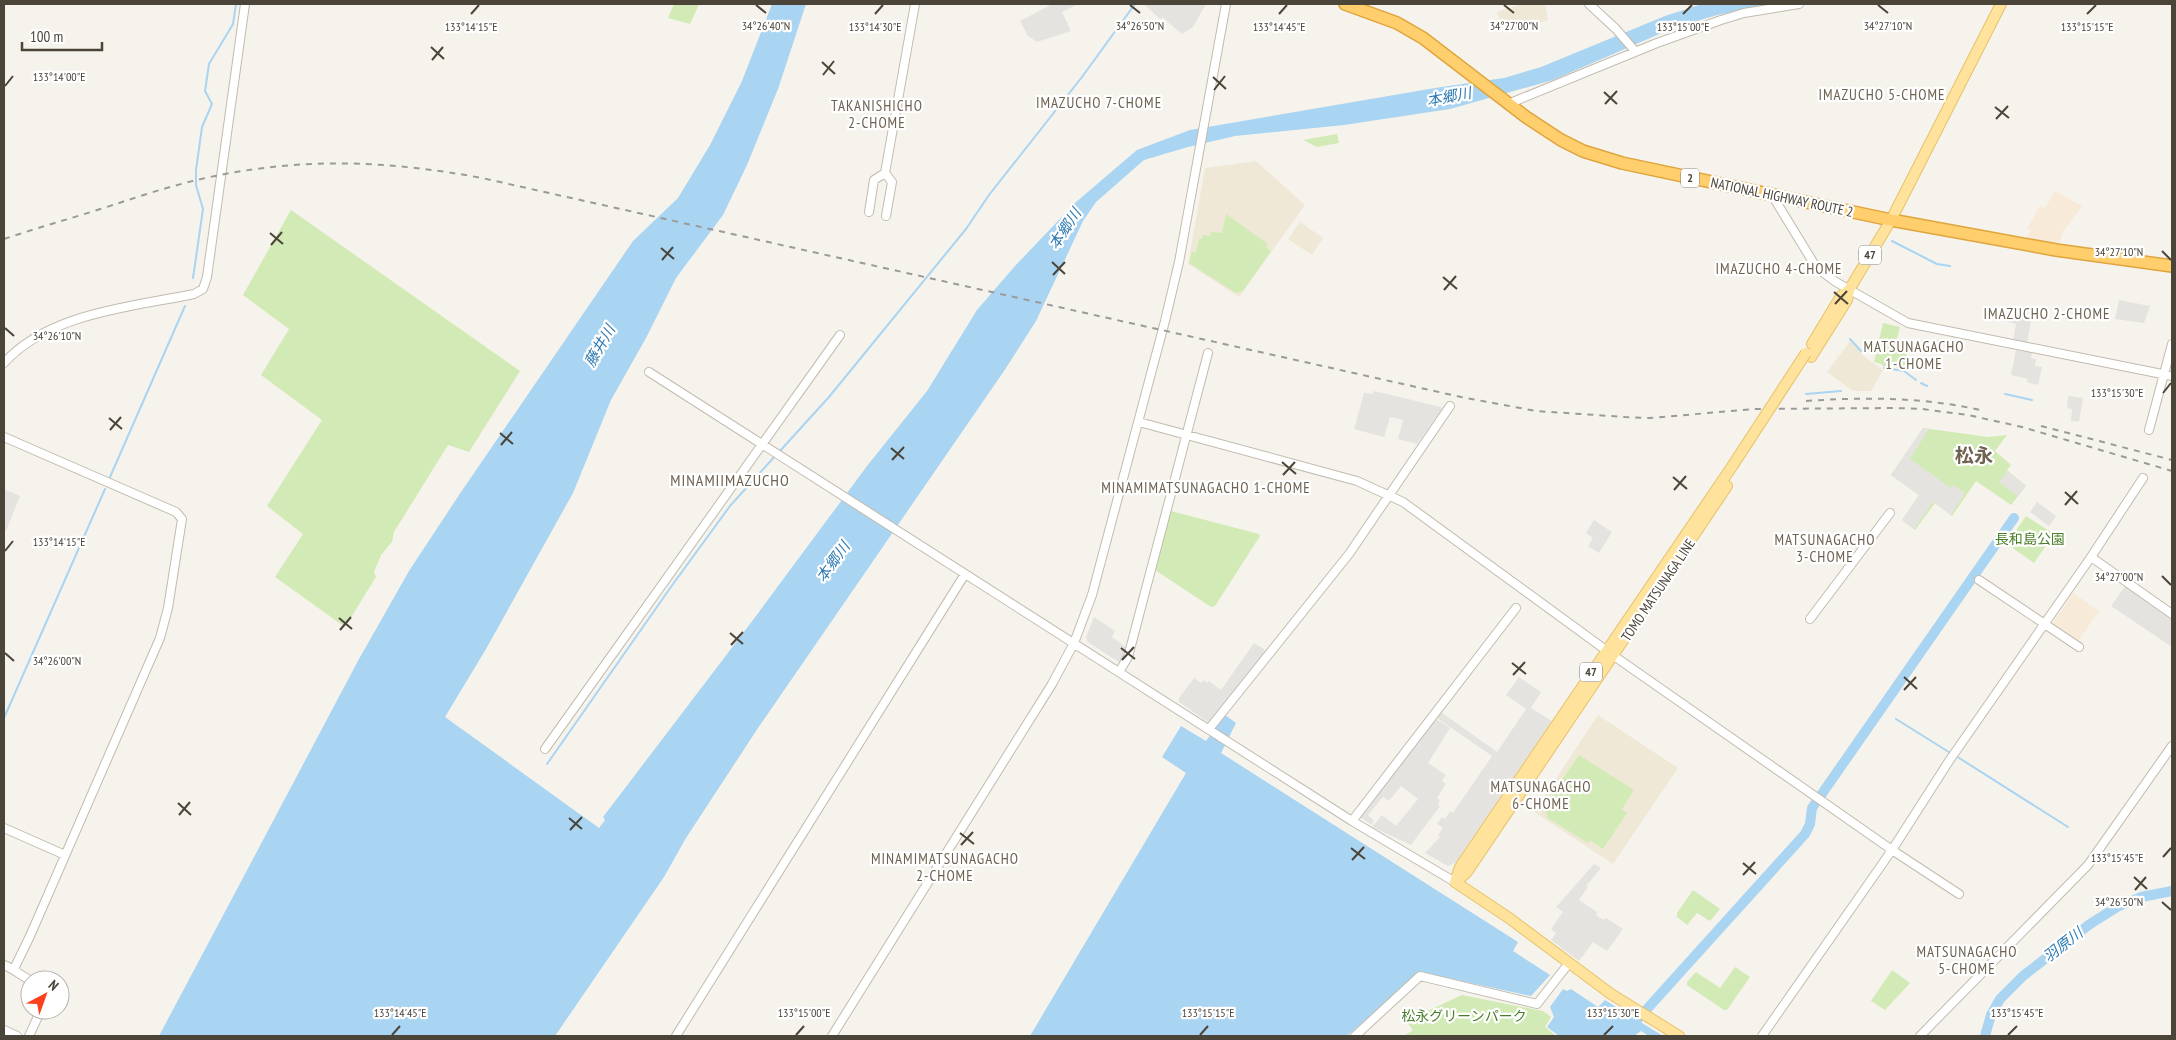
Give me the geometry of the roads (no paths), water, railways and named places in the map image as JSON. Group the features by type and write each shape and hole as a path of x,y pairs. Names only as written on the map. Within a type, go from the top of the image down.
{"highway":[{"name":"NATIONAL HIGHWAY ROUTE 2","path":"1345,4 1398,23 1423,38 1544,130 1583,151 1622,163 1891,220 2020,244 2172,266"}],"main road":[{"name":"TOMO MATSUNAGA LINE","path":"1455,882 1467,872 1611,652 1736,467 1808,355 1841,296 1849,290 1891,220 2000,4"},
{"path":"1455,882 1509,918 1610,994 1679,1036"}],"street":[{"path":"4,363 32,338 56,326 79,318 194,294 202,290 207,277 245,4"},
{"path":"869,212 874,180 885,173 915,4"},
{"path":"832,1036 1052,684 1074,643 1092,595 1172,293 1226,4"},
{"path":"1589,4 1616,29 1635,51"},
{"path":"1506,102 1635,51 1739,15 1799,4"},
{"path":"885,173 892,182 886,216"},
{"path":"1772,195 1816,267 1849,290 1908,323 2168,375"},
{"path":"545,749 840,335"},
{"path":"2149,430 2168,375 2172,344"},
{"path":"1119,672 1128,656 1188,435 1208,353"},
{"path":"649,372 1352,821 1455,882"},
{"path":"1211,730 1349,554 1450,406"},
{"path":"1139,422 1357,481 1403,502 1815,796 1959,894"},
{"path":"4,437 176,512 182,519 168,608 160,638 14,969"},
{"path":"1762,1036 1892,850 1953,756 2091,557 2143,478"},
{"path":"1810,620 1890,513"},
{"path":"2091,557 2172,614"},
{"path":"676,1036 965,574"},
{"path":"1979,580 2079,647"},
{"path":"1352,821 1516,608"},
{"path":"1920,1036 2088,865 2172,746"},
{"path":"4,828 65,855"},
{"path":"1355,1036 1420,976 1537,1004 1569,963"},
{"path":"4,965 14,969 20,975"},
{"path":"29,1036 36,1020"},
{"path":"4,1030 18,1036"}],"water":[{"path":"772,4 806,4 778,89 747,165 723,215 676,278 646,338 611,400 573,493 486,649 445,717 599,828 605,820 603,817 867,466 927,391 977,310 1015,266 1075,203 1137,150 1190,130 1504,78 1541,67 1665,16 1702,4 1774,4 1717,15 1671,29 1553,80 1450,109 1344,125 1235,136 1144,160 1096,202 1083,221 1036,321 1004,371 758,728 686,838 664,877 555,1036 159,1036 359,659 409,571 633,241 678,198 710,145 742,81"},
{"path":"1225,715 1236,723 1221,753 1518,942 1513,951 1550,975 1531,996 1420,972 1347,1036 1030,1036 1186,773 1162,757 1181,726 1206,741"},
{"path":"1563,989 1567,991 1571,989 1598,1007 1605,1000 1663,1036 1649,1036 1641,1031 1634,1036 1559,1036 1547,1027 1554,1017 1550,1007"}],"waterway":[{"path":"193,278 203,209 196,185 196,170 202,127 212,104 205,91 209,64 233,24 236,4"},
{"path":"779,452 829,397 966,229 989,195 1082,77 1135,4"},
{"path":"1892,241 1937,264 1950,266"},
{"path":"110,477 185,306"},
{"path":"1850,339 1861,351"},
{"path":"1884,368 1904,371 1916,380"},
{"path":"1921,383 1927,386"},
{"path":"1806,394 1841,391"},
{"path":"2005,394 2032,400"},
{"path":"547,764 730,506 776,455"},
{"path":"4,718 105,489"},
{"path":"1637,1020 1805,834 1810,824 1812,808 2014,518"},
{"path":"1896,719 1952,754"},
{"path":"1956,756 2068,827"},
{"name":"羽原川","path":"1985,1036 1991,1015 2000,999 2023,976 2090,924 2117,907 2141,897 2172,891"}],"railway":[{"path":"4,239 176,185 249,170 316,164 381,165 414,168 482,178 1461,397 1536,411 1649,418 1756,409 1922,409 1968,415 2022,427 2172,471"},
{"path":"1806,401 1850,399 1915,400 1980,410"},
{"path":"2041,426 2172,460"}],"district":[{"name":"IMAZUCHO 5-CHOME","path":"1882,95"},
{"name":"IMAZUCHO 7-CHOME","path":"1099,103"},
{"name":"TAKANISHICHO 2-CHOME","path":"877,114"},
{"name":"IMAZUCHO 4-CHOME","path":"1779,269"},
{"name":"IMAZUCHO 2-CHOME","path":"2047,314"},
{"name":"MATSUNAGACHO 1-CHOME","path":"1914,356"},
{"name":"松永","path":"1974,455"},
{"name":"MINAMIIMAZUCHO","path":"730,480"},
{"name":"MINAMIMATSUNAGACHO 1-CHOME","path":"1206,488"},
{"name":"MATSUNAGACHO 3-CHOME","path":"1825,548"},
{"name":"MATSUNAGACHO 6-CHOME","path":"1541,796"},
{"name":"MINAMIMATSUNAGACHO 2-CHOME","path":"945,868"},
{"name":"MATSUNAGACHO 5-CHOME","path":"1967,960"}],"water label":[{"name":"本郷川","path":"1449,97"},
{"name":"本郷川","path":"1065,229"},
{"name":"藤井川","path":"600,346"},
{"name":"本郷川","path":"833,562"}],"park label":[{"name":"長和島公園","path":"2030,539"},
{"name":"松永グリーンパーク","path":"1464,1016"}]}
